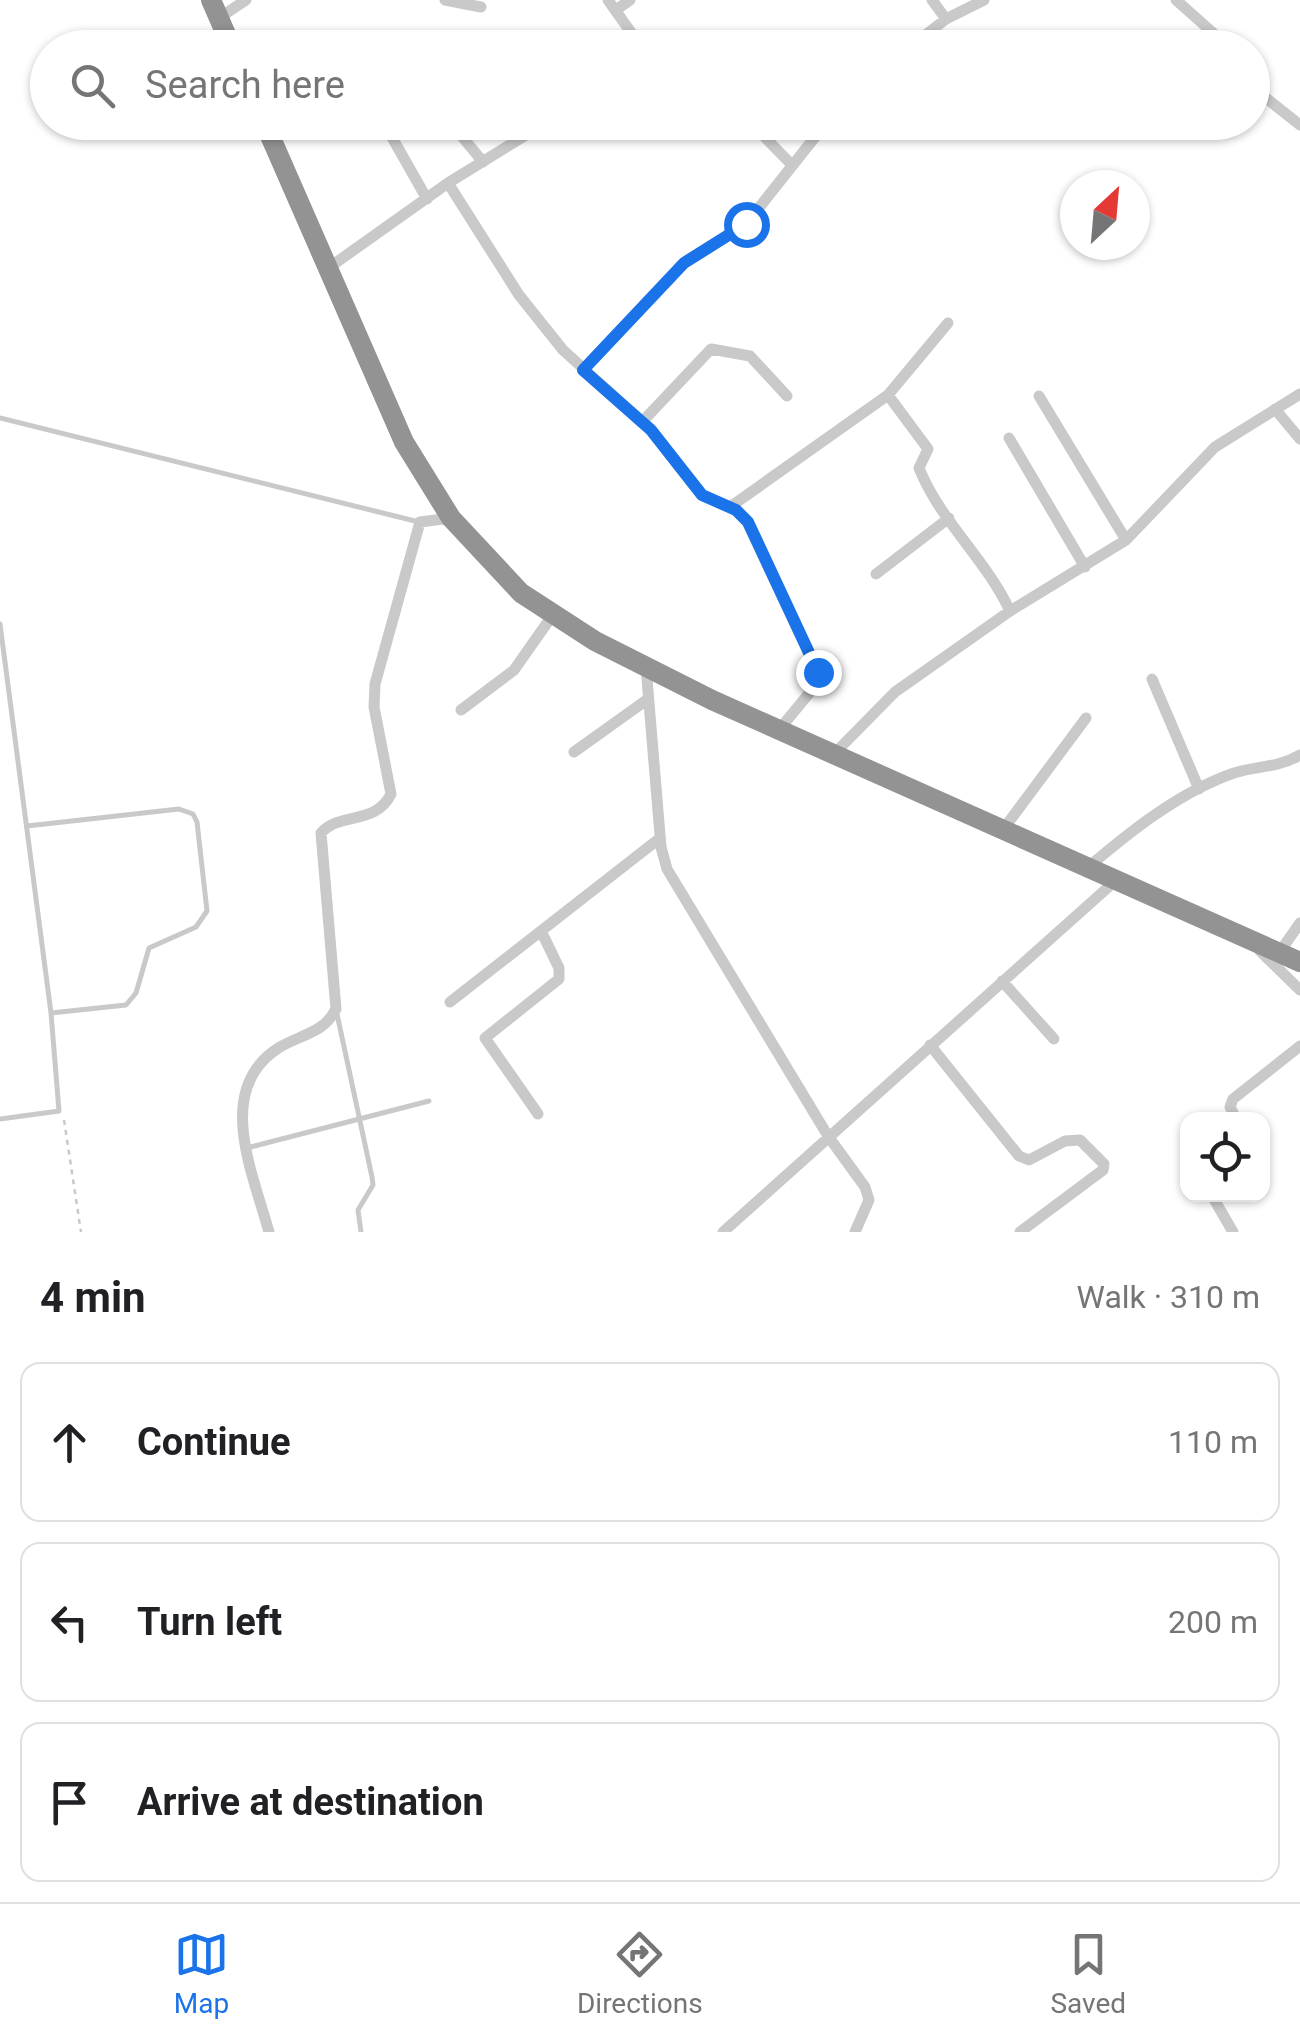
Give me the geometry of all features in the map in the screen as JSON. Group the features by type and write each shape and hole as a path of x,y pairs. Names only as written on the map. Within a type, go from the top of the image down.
{"highway":[{"path":"272,140 404,442 451,518 496,568 552,616 646,667 832,756 1300,962"}],"street":[{"path":"215,9 246,0"},
{"path":"444,0 481,8"},
{"path":"627,30 612,5 630,0"},
{"path":"932,0 946,19"},
{"path":"932,30 984,0"},
{"path":"1176,0 1210,30"},
{"path":"1270,102 1300,124"},
{"path":"394,140 427,199"},
{"path":"465,140 483,162"},
{"path":"327,269 518,140"},
{"path":"768,140 791,164"},
{"path":"583,370 684,263 746,224 811,140"},
{"path":"448,184 519,294 583,370 642,422 702,495 730,506 748,522 818,672 816,685 778,731"},
{"path":"730,506 888,395 948,323"},
{"path":"642,422 710,349 750,356 787,396"},
{"path":"832,756 878,705 1010,611 1126,540 1156,513 1200,460 1300,394"},
{"path":"888,395 928,449 919,468 928,490 987,565 1010,611"},
{"path":"1039,396 1126,540"},
{"path":"1275,409 1300,439"},
{"path":"1010,438 1085,568"},
{"path":"269,1232 247,1148 242,1103 257,1068 284,1044 322,1028 336,1008 319,844 328,826 370,816 391,794 374,707 376,684 420,522 451,518"},
{"path":"876,574 950,518"},
{"path":"461,710 514,670 552,616"},
{"path":"646,667 660,838 675,886 828,1136 868,1194 854,1232"},
{"path":"1152,679 1199,789"},
{"path":"574,752 648,700"},
{"path":"1002,832 1086,718"},
{"path":"1085,870 1128,835 1199,789 1238,772 1268,768 1300,755"},
{"path":"450,1002 660,838"},
{"path":"722,1232 1114,882"},
{"path":"1278,953 1300,923"},
{"path":"538,1114 485,1038 559,978 559,968 541,931"},
{"path":"1246,939 1300,990"},
{"path":"1002,981 1054,1039"},
{"path":"930,1045 1019,1156 1029,1160 1065,1141 1080,1140 1104,1164 1103,1170 1020,1232"},
{"path":"1233,1112 1233,1099 1300,1046"},
{"path":"1216,1202 1233,1232"}],"lane":[{"path":"0,418 420,522"},
{"path":"0,624 51,1013 59,1111 0,1120"},
{"path":"27,826 179,809 193,814 197,822 207,911 201,923 148,948 136,993 126,1005 51,1013"},
{"path":"336,1008 373,1186 358,1210 361,1232"},
{"path":"247,1148 430,1101"}],"path":[{"path":"59,1111 65,1123 81,1232"}],"route":[{"path":"746,224 684,263 583,370 651,430 702,495 730,506 748,522 818,672"}]}
